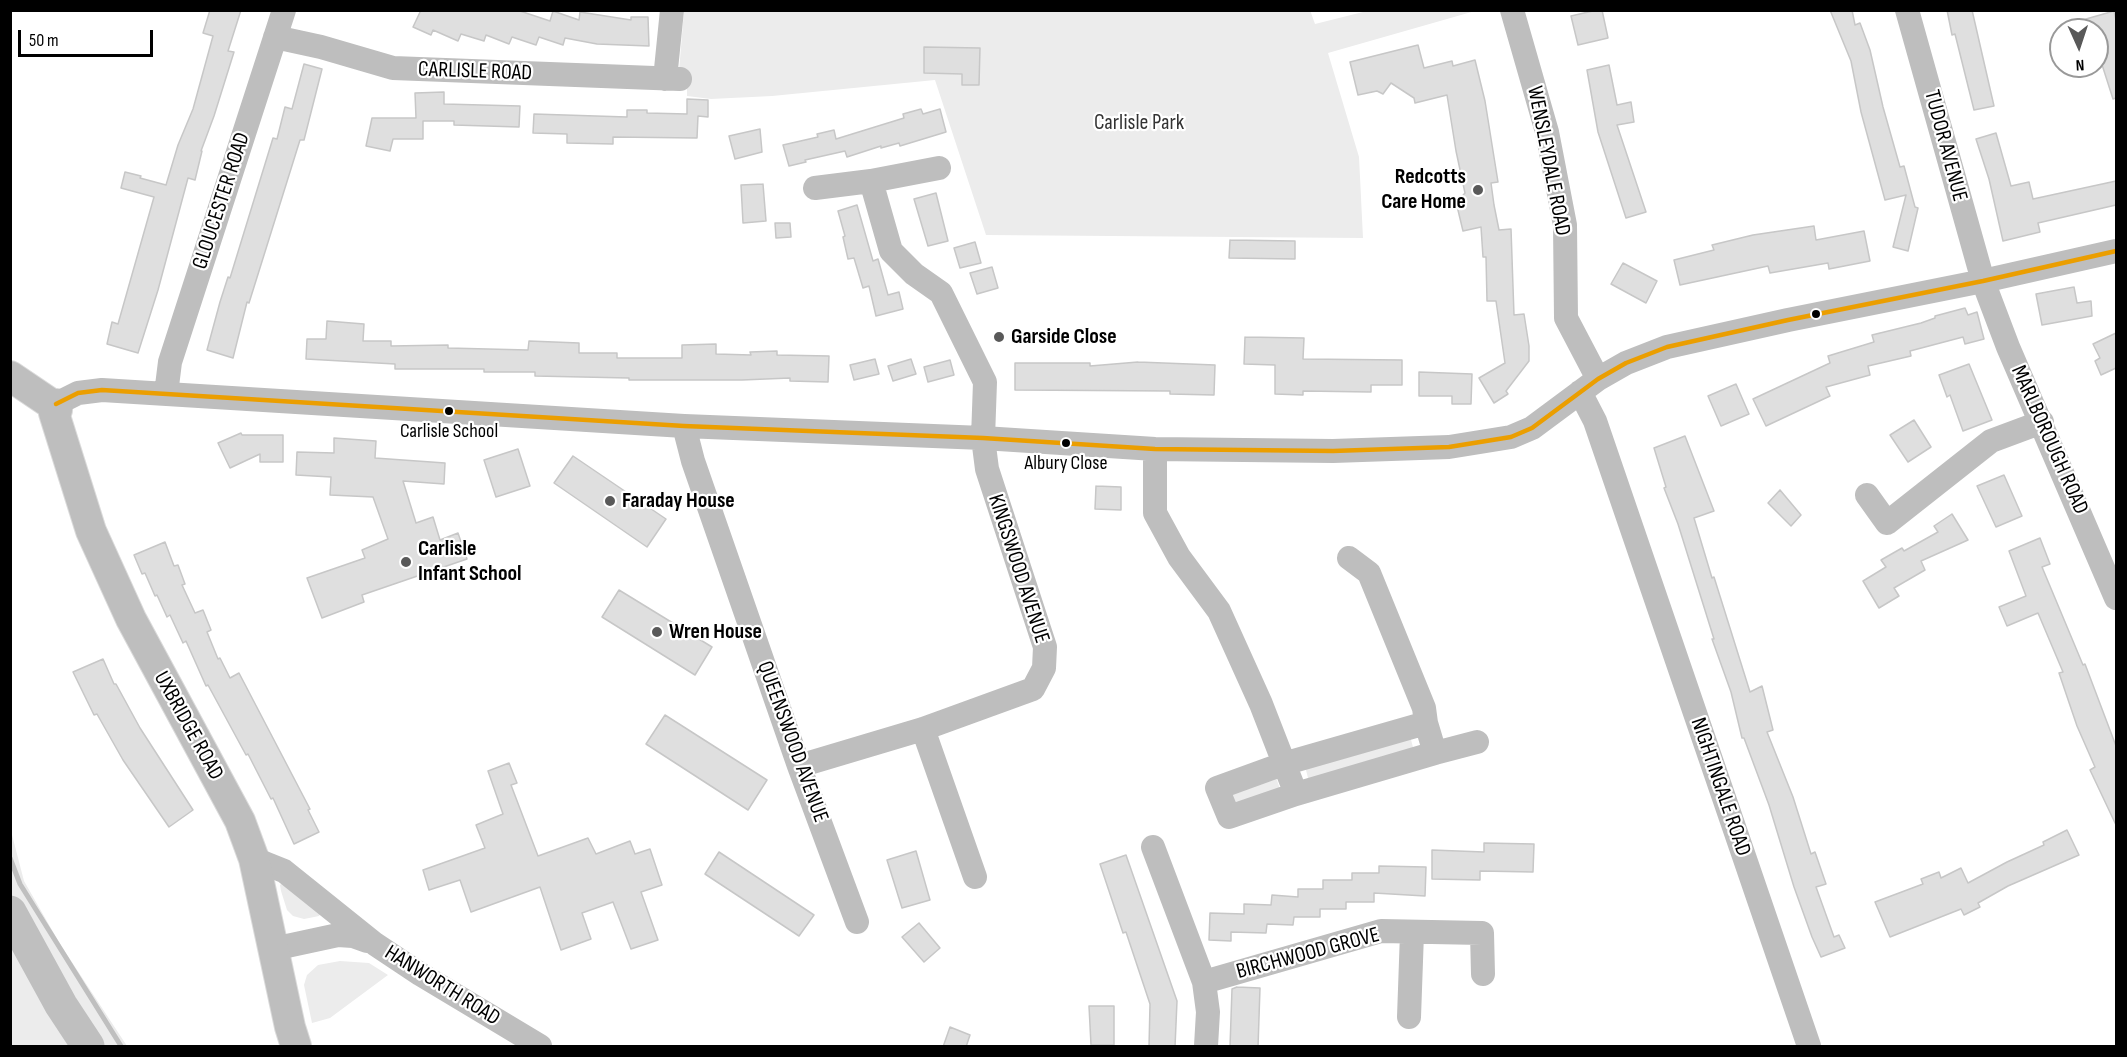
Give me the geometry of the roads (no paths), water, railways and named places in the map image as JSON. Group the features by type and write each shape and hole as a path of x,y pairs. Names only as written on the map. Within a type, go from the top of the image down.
{"main road":[{"path":"12,376 53,407"},
{"name":"UXBRIDGE ROAD","path":"53,407 91,531 131,620 240,821 254,858 296,1047"}],"street":[{"name":"GLOUCESTER ROAD","path":"166,394 170,362 284,10"},
{"name":"CARLISLE ROAD","path":"275,37 321,47 393,68 673,79 672,10"},
{"name":"WENSLEYDALE ROAD","path":"1512,10 1547,132 1565,225 1566,318 1589,386"},
{"name":"TUDOR AVENUE","path":"1907,10 1983,281"},
{"path":"815,188 871,181 939,168"},
{"path":"871,181 891,251 914,274 941,293 985,382 983,438"},
{"path":"53,407 78,393 102,390 684,426 983,438 1155,450 1333,451 1449,447 1492,442 1532,428 1589,386 1626,363 1667,347 2116,251"},
{"name":"MARLBOROUGH ROAD","path":"1983,281 2008,347 2116,598"},
{"name":"NIGHTINGALE ROAD","path":"1589,386 1595,421 1809,1047"},
{"path":"1867,495 1879,528 1991,441 2042,422"},
{"name":"QUEENSWOOD AVENUE","path":"684,426 693,461 799,766 857,922"},
{"name":"KINGSWOOD AVENUE","path":"799,766 923,729 1033,689 1044,668 1045,647 987,469 983,438"},
{"path":"1155,450 1155,513 1179,557 1219,611 1261,704 1296,794"},
{"path":"1349,558 1369,573 1424,708 1435,753"},
{"path":"1426,723 1283,764 1217,788 1229,817 1296,794 1477,742"},
{"path":"923,729 975,877"},
{"path":"1153,847 1204,982 1208,1012 1206,1047"},
{"name":"HANWORTH ROAD","path":"254,858 284,871 375,944 540,1047"},
{"name":"BIRCHWOOD GROVE","path":"1204,982 1381,931 1482,933 1483,974"},
{"name":"BIRCHWOOD GROVE","path":"1409,1017 1412,933"},
{"name":"HANWORTH ROAD","path":"273,949 338,935 353,936 375,944"}],"waterway":[{"path":"10,858 20,884 121,1046"},
{"path":"10,912 61,1005 88,1046"}],"place":[{"name":"Redcotts Care Home","path":"1478,190"},
{"name":"Garside Close","path":"999,337"},
{"name":"Carlisle School","path":"449,411"},
{"name":"Albury Close","path":"1066,443"},
{"name":"Faraday House","path":"610,501"},
{"name":"Carlisle Infant School","path":"406,562"},
{"name":"Wren House","path":"657,632"}],"park label":[{"name":"Carlisle Park","path":"1139,123"}]}
